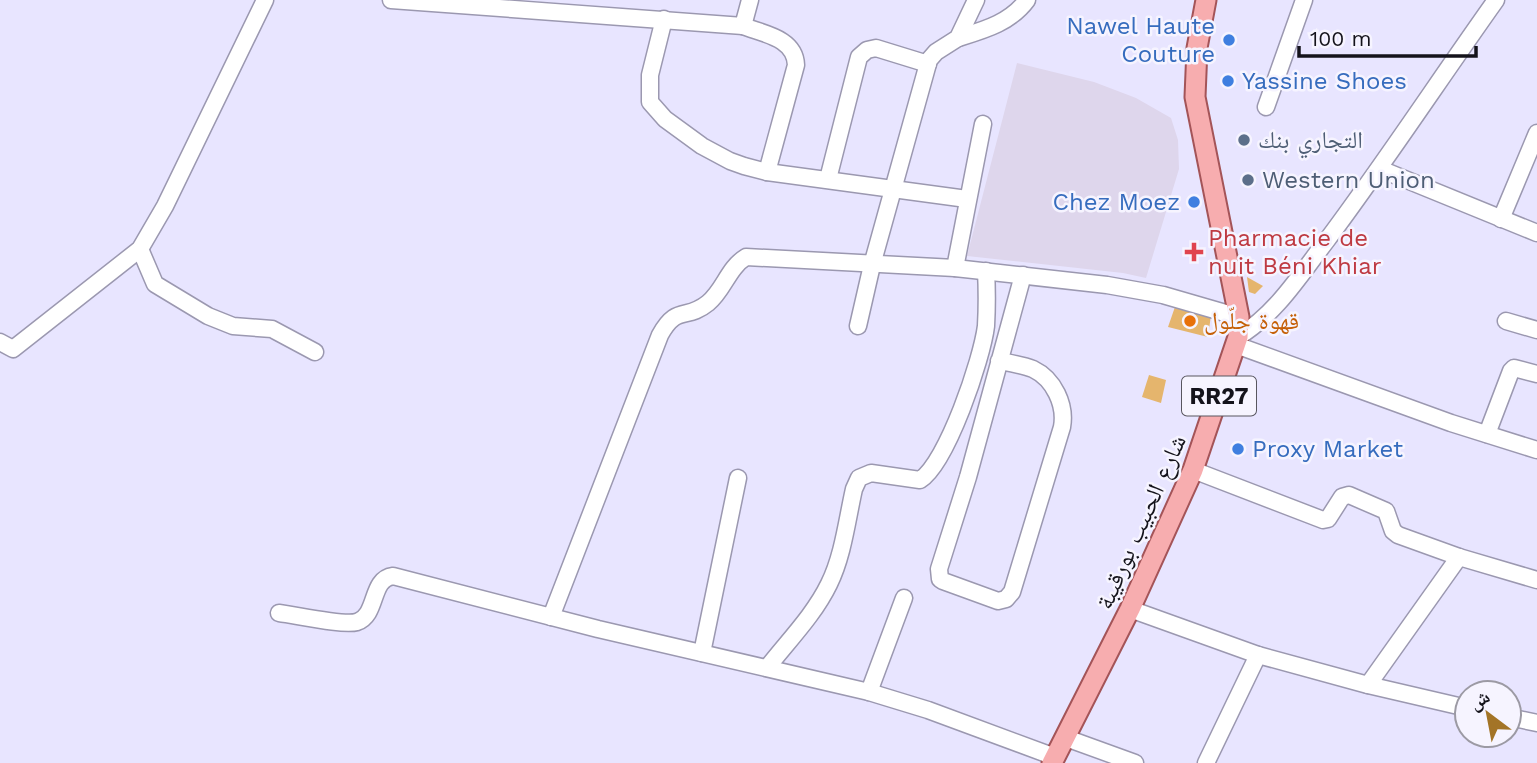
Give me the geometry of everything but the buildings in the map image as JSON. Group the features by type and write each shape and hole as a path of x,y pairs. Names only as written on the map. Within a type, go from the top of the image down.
{"main road":[{"path":"1206,0 1196,48 1195,97 1238,333"},
{"name":"شارع الحبيب بورقيبة","path":"1053,760 1130,609 1193,470 1238,333"}],"street":[{"path":"0,361 7,345 140,249 165,206 265,0"},
{"path":"391,0 615,8 664,19 743,26 782,41 791,49 796,65 767,172"},
{"path":"743,26 750,0"},
{"path":"958,38 976,0"},
{"path":"858,326 872,265 932,56 958,38 1001,23 1020,9 1027,0"},
{"path":"1266,107 1304,0"},
{"path":"1238,333 1256,326 1279,304 1380,169 1496,0"},
{"path":"664,19 650,75 650,102 665,119 714,153 730,161 767,172 967,199"},
{"path":"828,179 859,57 867,50 876,48 928,64"},
{"path":"955,268 983,124"},
{"path":"1501,219 1537,133"},
{"path":"1380,169 1537,233"},
{"path":"140,249 155,284 208,316 233,326 272,329 315,352"},
{"path":"551,617 655,346 670,320 676,315 695,311 707,304 718,293 737,264 746,257 955,268 1128,287 1163,295 1238,333 1488,434 1537,450"},
{"path":"767,668 828,586 859,478 872,473 920,480 935,466 956,422 981,348 985,326 986,271"},
{"path":"999,361 1032,369 1042,376 1057,394 1064,411 1064,419 1012,592 1006,599 998,601 943,582 939,574 1023,275"},
{"path":"1506,321 1537,330"},
{"path":"1488,434 1511,371 1514,368 1537,374"},
{"path":"1193,470 1323,520 1328,519 1342,497 1349,495 1386,511 1395,534 1459,558 1537,580"},
{"path":"702,653 738,478"},
{"path":"1368,685 1459,558"},
{"path":"279,613 346,622 358,621 367,613 381,582 389,576 869,692 928,710 1053,760"},
{"path":"869,692 904,598"},
{"path":"1130,609 1258,654 1368,685 1453,705"},
{"path":"1206,763 1258,654"},
{"path":"1066,738 1135,763"}],"shaded area":[{"path":"1017,63 1094,82 1136,98 1171,118 1178,140 1179,169 1146,278 1123,273 967,256"}],"place":[{"name":"Nawel Haute Couture","path":"1229,40"},
{"name":"Yassine Shoes","path":"1228,81"},
{"name":"التجاري بنك","path":"1244,140"},
{"name":"Western Union","path":"1248,180"},
{"name":"Chez Moez","path":"1194,202"},
{"name":"Pharmacie de nuit Béni Khiar","path":"1194,252"},
{"name":"قهوة جلّول","path":"1190,321"},
{"name":"Proxy Market","path":"1238,449"}]}
